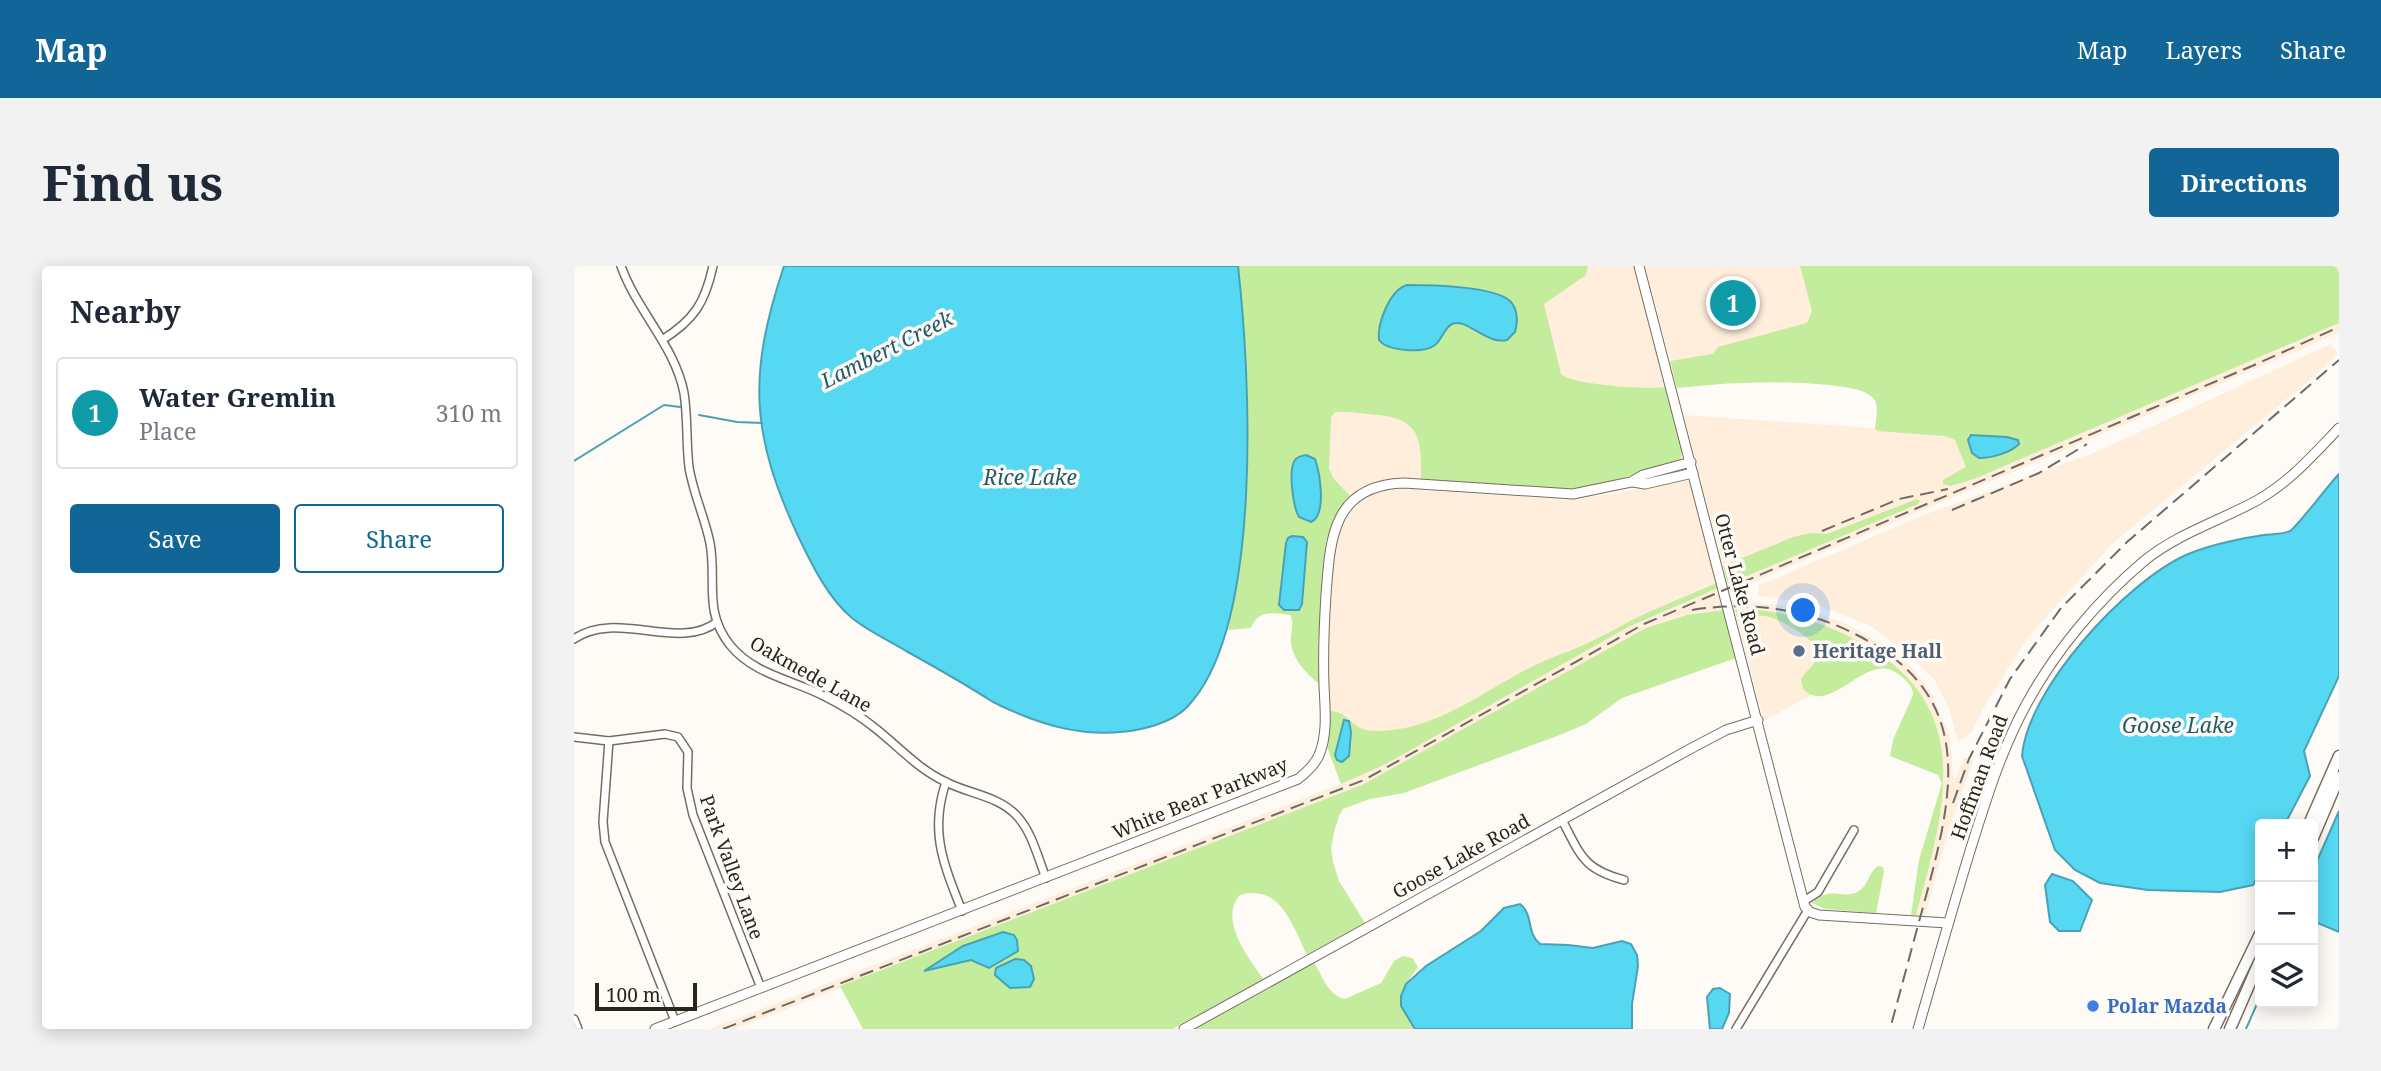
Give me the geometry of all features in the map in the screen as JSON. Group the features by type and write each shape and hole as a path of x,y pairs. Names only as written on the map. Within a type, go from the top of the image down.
{"main road":[{"path":"2311,819 2339,756"},
{"path":"2318,826 2339,778"},
{"path":"2214,1029 2255,945"},
{"path":"2230,1029 2255,972"}],"street":[{"name":"Oakmede Lane","path":"621,266 631,289 675,365 684,394 689,464 710,542 711,592 717,622 727,641 750,662 775,677 822,694 856,713 922,769 946,782 1001,804 1024,825 1046,878"},
{"path":"662,340 682,326 698,308 713,266"},
{"name":"Otter Lake Road","path":"1639,266 1806,906"},
{"name":"Hoffman Road","path":"1918,1029 1988,792 2003,752 2027,703 2066,644 2121,582 2152,555 2277,488 2293,476 2339,428"},
{"name":"White Bear Parkway","path":"655,1029 1298,779 1314,764 1319,755 1325,730 1323,644 1331,540 1343,512 1363,494 1384,485 1407,484 1573,494 1631,482 1643,475 1691,462"},
{"name":"White Bear Parkway","path":"1631,482 1645,484 1693,473"},
{"path":"574,639 587,632 609,627 696,632 717,622"},
{"name":"Goose Lake Road","path":"1184,1029 1708,740 1758,720"},
{"name":"Park Valley Lane","path":"574,737 609,741 671,734 686,746 689,756 687,788 693,815 761,988"},
{"path":"609,741 604,842 675,1021"},
{"path":"946,782 938,818 939,847 962,911"},
{"path":"1562,820 1587,864 1606,875 1625,880"},
{"path":"1736,1029 1806,906 1818,892 1854,830"},
{"path":"1806,906 1819,915 1948,923"},
{"path":"574,1019 578,1029"}],"shaded area":[{"path":"1544,266 1634,266 1682,450 1680,460 1597,485 1573,489 1398,478 1373,484 1349,499 1326,474 1333,376"},
{"path":"1645,266 1833,266 1864,379 1672,367"},
{"path":"2339,323 2339,332 2309,346 1730,592 1684,415 1956,434"},
{"path":"2331,344 2338,353 2318,373 2112,544 2029,636 1988,700 1971,733 1958,742 1949,708 1934,679 1911,656 1869,625 1813,604 1759,596 1758,586 1921,516 2096,452"},
{"path":"1680,480 1688,481 1691,486 1724,610 1353,789 735,1029 710,1029 1351,780 1327,747 1330,723 1328,640 1335,546 1339,531 1352,511 1370,496 1385,490 1401,489 1571,500"},
{"path":"1732,601 1789,606 1847,624 1896,653 1916,672 1932,694 1950,737 1954,783 1964,757 1973,761 1949,829 1925,916 1916,915 1944,781 1915,687 1882,656 1764,721"}],"green space":[{"path":"1238,266 1588,266 1586,275 1544,304 1561,374 1594,384 1666,387 1682,450 1681,459 1672,464 1597,485 1573,489 1421,479 1418,439 1407,424 1385,416 1335,412 1331,417 1329,468 1333,478 1351,497 1335,516 1326,542 1318,642 1319,684 1305,671 1294,654 1290,615 1262,615 1251,628 1228,630 1238,574 1246,362","holes":["1315,459 1320,483 1320,511 1301,519 1293,492 1294,463"]},
{"path":"1800,266 2339,266 2339,323 1974,479 1950,486 1943,484 1943,480 1966,467 1955,440 1945,436 1877,431 1876,403 1872,397 1852,388 1772,382 1677,388 1670,361 1713,354 1718,347 1807,323 1812,311","holes":["1971,435 2018,440 2017,447 1985,458 1972,453 1968,442"]},
{"path":"1917,499 1920,501 1918,504 1728,584 1723,566 1793,537 1810,533 1827,534"},
{"path":"1717,583 1718,588 1628,627 1386,764 1341,784 1327,747 1331,711 1338,712 1368,731 1400,729 1422,724 1462,706 1542,662"},
{"path":"1724,610 1736,658 1622,698 1586,724 1557,736 1404,793 1370,799 1343,809 1334,832 1331,848 1333,862 1339,881 1365,923 1307,955 1284,910 1276,901 1266,895 1254,893 1240,895 1234,905 1234,927 1244,950 1263,979 1173,1029 863,1029 840,986 1362,785 1646,628 1687,615"},
{"path":"1735,610 1781,613 1840,632 1893,665 1920,694 1936,725 1943,760 1942,796 1936,834 1916,915 1911,915 1919,860 1942,783 1938,775 1890,756 1893,740 1913,695 1911,687 1889,669 1877,669 1838,690 1814,696 1803,689 1801,680 1818,656 1812,642 1775,619 1762,616 1737,617"},
{"path":"1879,866 1883,867 1884,872 1876,913 1826,909 1812,903 1831,893 1853,894 1859,891"},
{"path":"1403,956 1412,958 1418,967 1406,984 1496,1029 1194,1029 1314,962 1330,990 1345,999 1381,983 1394,961"}],"water":[{"name":"Rice Lake","path":"784,266 1238,266 1246,368 1247,430 1246,495 1240,559 1230,618 1212,668 1183,711 1161,723 1121,732 1084,732 1047,724 993,702 871,631 843,610 821,581 799,538 771,467 763,435 760,372 764,339"},
{"path":"1407,285 1461,287 1502,296 1515,308 1515,332 1507,340 1492,339 1458,323 1449,326 1437,343 1429,348 1414,350 1389,347 1379,340 1382,316 1395,293"},
{"path":"1971,435 2007,437 2018,440 2019,444 2001,454 1979,458 1972,453 1968,440"},
{"path":"1306,455 1315,459 1320,484 1321,503 1316,518 1311,522 1299,517 1292,488 1295,460"},
{"name":"Goose Lake","path":"2339,474 2339,676 2304,751 2310,776 2288,819 2255,819 2253,885 2220,892 2148,890 2100,883 2075,870 2055,850 2022,756 2028,729 2041,700 2060,670 2083,640 2109,613 2162,569 2186,555 2212,546 2290,531"},
{"path":"1292,536 1303,537 1307,542 1302,604 1299,610 1284,610 1279,605 1286,543"},
{"path":"1344,720 1349,721 1351,732 1349,756 1342,762 1337,760 1335,755"},
{"path":"2339,811 2339,932 2318,923 2318,859"},
{"path":"2052,874 2073,881 2092,900 2080,931 2059,931 2050,922 2045,885"},
{"path":"1520,904 1527,913 1533,935 1540,944 1593,948 1622,941 1631,944 1637,955 1638,966 1632,1004 1632,1029 1415,1029 1401,1006 1401,996 1406,984 1426,966 1481,931 1504,908"},
{"path":"1003,932 1014,935 1018,951 989,968 971,960 924,971 963,946"},
{"path":"1015,959 1024,960 1031,966 1034,979 1030,987 1010,988 995,975 996,968"},
{"path":"1720,988 1730,994 1729,1013 1722,1029 1710,1029 1707,997 1713,989"}],"waterway":[{"path":"574,461 664,405 680,407"},
{"name":"Lambert Creek","path":"699,415 737,422 762,423"},
{"path":"2246,1029 2255,1008"}],"railway":[{"path":"723,1029 1364,780 1644,624 2339,327"},
{"path":"1953,803 1969,759 2010,679 2061,608 2127,542 2339,360"},
{"path":"1952,510 2039,473 2087,444"},
{"path":"1822,531 1899,499 1948,489"},
{"path":"1692,610 1734,606 1776,609 1817,618 1837,626 1895,659 1922,686 1938,715 1947,748 1948,782 1944,818 1890,1029"}],"place":[{"name":"Water Gremlin","path":"1733,303"},
{"name":"Heritage Hall","path":"1799,651"},
{"name":"Polar Mazda","path":"2093,1006"}]}
